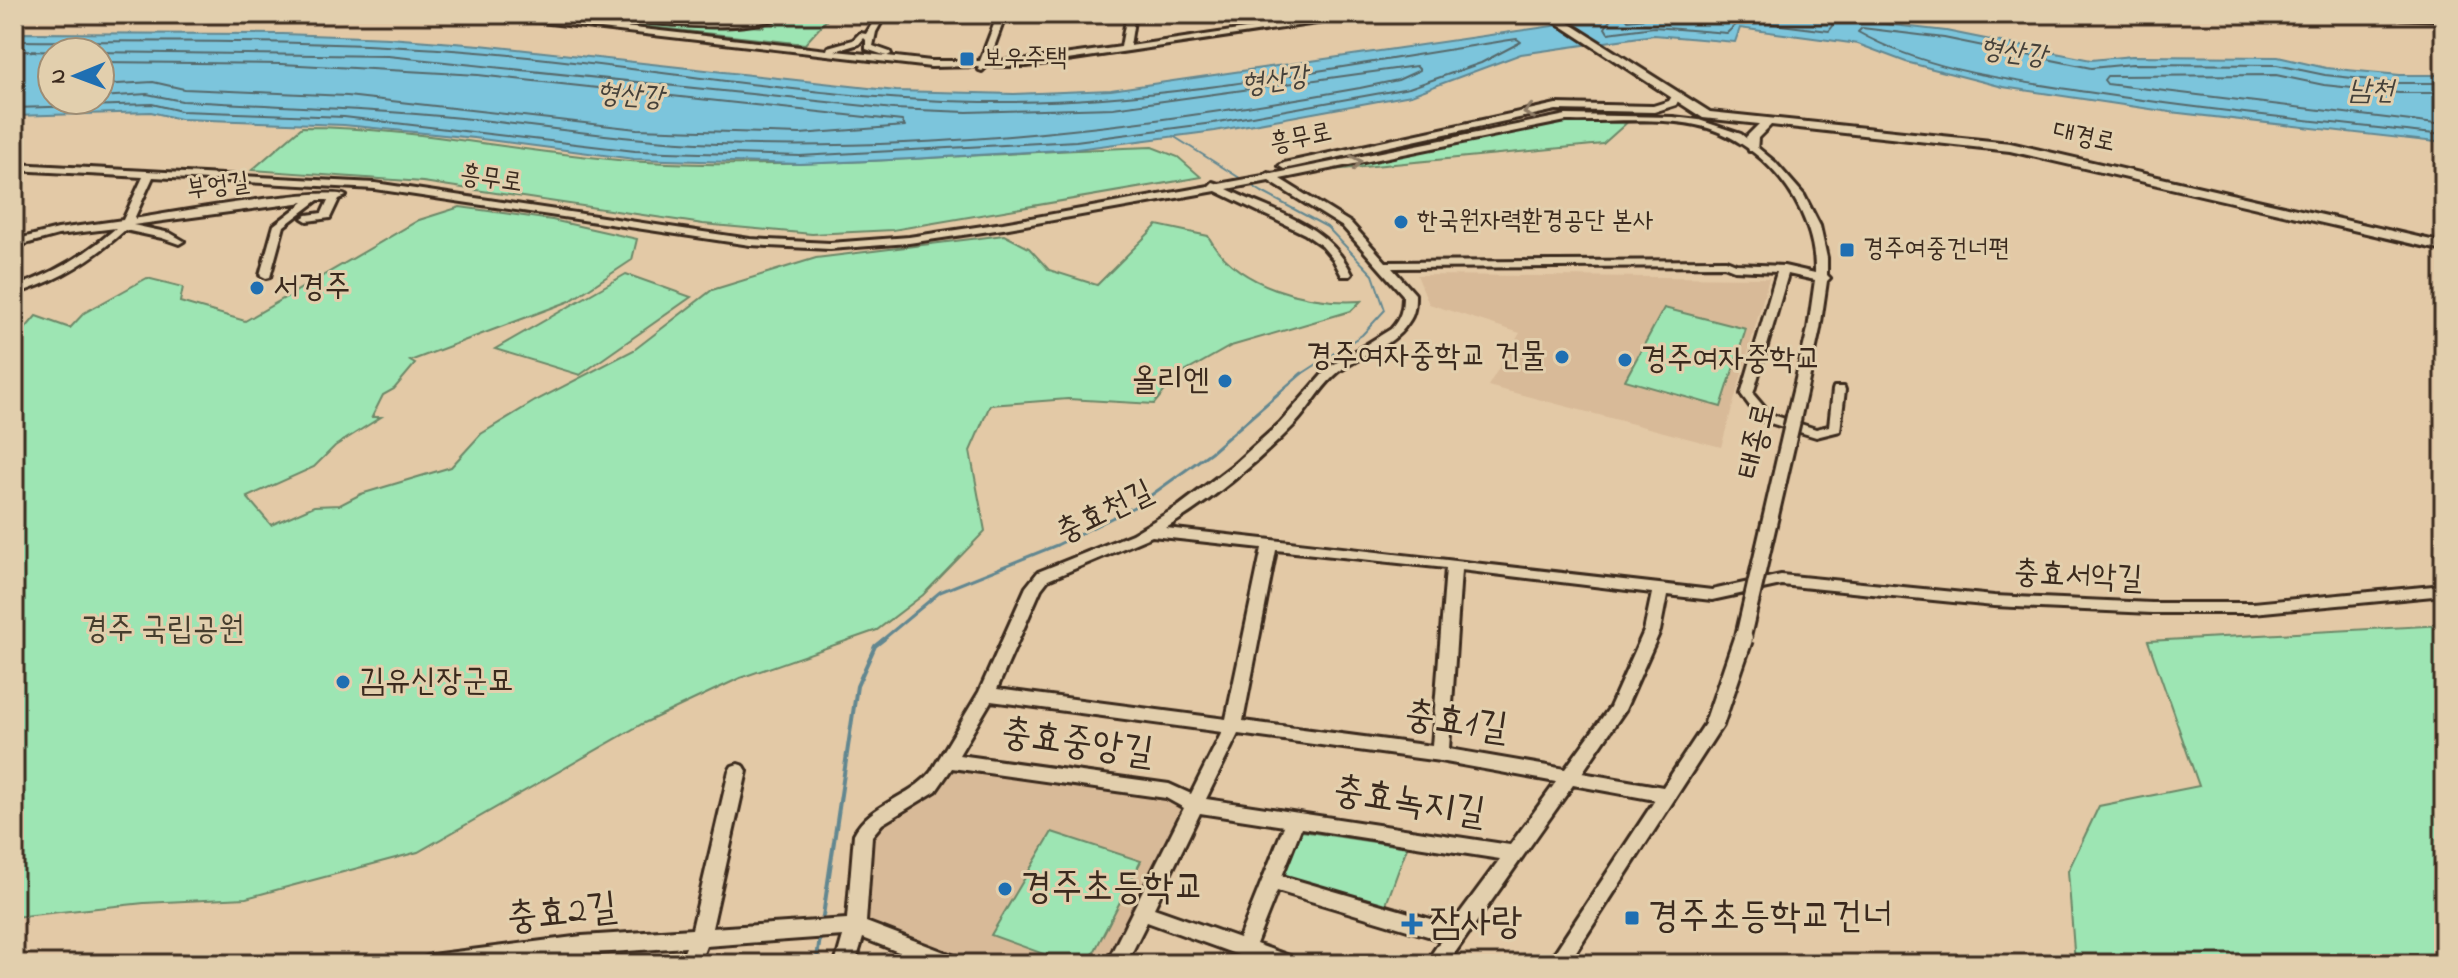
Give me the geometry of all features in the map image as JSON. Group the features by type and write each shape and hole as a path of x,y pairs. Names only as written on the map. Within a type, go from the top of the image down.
{"main road":[{"path":"1548,14 1681,98 1707,118"},
{"path":"1681,98 1753,119"},
{"name":"대경로","path":"1707,118 1753,119 2010,147 2444,247"},
{"path":"1753,148 1752,137 1769,121"}],"street":[{"path":"489,14 854,56 968,64"},
{"path":"583,25 597,15 766,20 785,14"},
{"path":"854,56 879,14"},
{"path":"983,66 1002,14"},
{"path":"1126,51 1131,14"},
{"path":"1126,51 1363,14"},
{"path":"583,25 808,49 927,67 983,66 1126,51 1392,14"},
{"path":"2336,14 2444,18"},
{"path":"2395,14 2419,18"},
{"path":"1251,17 1252,31"},
{"path":"808,49 844,47 867,34"},
{"path":"867,34 869,47 881,53 983,66"},
{"name":"흥무로","path":"1654,109 1666,107 1681,98"},
{"name":"흥무로","path":"14,167 150,173 339,192 409,190 771,245 875,244 958,231 999,218 1214,183 1556,107 1654,109 1707,118"},
{"path":"1707,118 1738,136"},
{"name":"흥무로","path":"1257,174 1352,163 1557,120 1707,118"},
{"path":"1722,140 1738,136"},
{"name":"태종로","path":"1557,964 1714,724 1724,699 1762,560 1794,416 1824,278 1822,245 1808,207 1785,177 1738,136"},
{"name":"부엉길","path":"14,291 49,279 96,251 128,226 150,173"},
{"name":"충효천길","path":"845,964 856,927 863,834 876,819 930,786 987,694 1043,576 1150,531 1254,454 1289,422 1330,373 1395,330 1411,305 1410,299 1385,265 1347,225 1257,174"},
{"path":"1214,183 1317,239 1342,258 1346,274"},
{"path":"307,218 326,216 339,192"},
{"name":"부엉길","path":"14,244 32,237 128,226 339,192"},
{"name":"부엉길","path":"266,275 279,225 316,197"},
{"path":"128,226 141,232 161,231 179,241"},
{"path":"1385,265 1726,263 1784,269 1824,278"},
{"path":"1784,269 1747,394 1765,417 1816,433 1835,428 1839,390"},
{"name":"충효서악길","path":"1150,531 1712,595 1781,580 2034,603 2253,608 2444,590"},
{"path":"1116,964 1233,727 1270,545"},
{"path":"1440,754 1454,564"},
{"name":"충효녹지길","path":"1435,964 1617,710 1637,672 1661,589"},
{"name":"충효1길","path":"987,694 1440,754 1667,795"},
{"name":"충효중앙길","path":"947,760 1169,791 1195,805"},
{"path":"689,964 700,937 738,771"},
{"name":"충효녹지길","path":"1195,805 1513,853"},
{"name":"충효녹지길","path":"1244,949 1295,820"},
{"path":"1271,881 1455,935"},
{"path":"1142,912 1288,964"},
{"name":"충효2길","path":"431,964 582,945 856,927 953,964"}],"shaded area":[{"name":"경주여자중학교","path":"1417,275 1769,278 1721,447 1488,386 1520,333 1429,304"},
{"name":"경주초등학교","path":"955,767 1173,800 1182,813 1106,964 976,964 865,923 868,844 874,830 915,805"}],"green space":[{"path":"789,14 832,14 805,44 594,21 607,17 764,27 766,23 762,21"},
{"path":"1631,119 1603,144 1332,170 1568,120"},
{"path":"302,127 388,131 645,162 709,164 836,163 1152,147 1178,157 1201,177 893,230 812,234 703,224 423,182 252,170"},
{"name":"경주 국립공원","path":"460,207 552,220 637,239 632,260 570,301 410,361 415,364 394,389 383,395 372,417 381,417 335,446 314,467 247,497 271,525 314,506 340,505 361,494 451,467 481,434 535,401 634,350 712,290 816,258 1004,235 1029,248 1049,270 1097,285 1157,225 1208,236 1220,254 1236,268 1275,289 1319,299 1361,301 1351,311 1231,346 1176,377 1154,404 1068,399 990,405 970,451 985,531 923,595 877,630 740,678 642,724 418,852 246,898 144,903 14,917 14,342 36,316 70,328 84,313 147,278 183,287 180,302 245,321 419,220"},
{"path":"626,274 691,297 580,375 495,349"},
{"path":"1664,308 1746,329 1721,407 1625,380"},
{"path":"2444,625 2444,964 2075,964 2068,871 2099,806 2199,786 2148,641"},
{"path":"1295,830 1407,847 1384,910 1275,879"},
{"path":"1052,832 1141,861 1088,964 1071,964 991,935"},
{"path":"1784,960 2075,964 1759,964"}],"water":[{"path":"1635,14 1814,16 1946,31 2091,60 2132,56 2278,57 2326,68 2400,75 2444,75 2444,143 2170,112 2003,87 1906,62 1858,44 1740,28 1735,42 1654,35 1521,54 1411,95 1215,131 1077,149 800,164 634,159 344,125 180,119 151,112 116,113 116,36 36,36 36,115 14,116 14,33 283,34 389,38 480,45 896,91 1014,94 1111,90"}],"waterway":[{"path":"1173,136 1262,192 1327,227 1373,275 1385,310 1362,335 1300,375"},
{"path":"881,641 940,592 1057,545 1136,506 1211,452 1302,373"},
{"path":"823,916 857,686 875,646 884,639"},
{"path":"816,964 820,938"}],"place":[{"name":"보우주택","path":"967,59"},
{"name":"한국원자력환경공단 본사","path":"1401,222"},
{"name":"경주여중건너편","path":"1847,250"},
{"name":"서경주","path":"257,288"},
{"name":"경주여자중학교 건물","path":"1562,357"},
{"name":"경주여자중학교","path":"1625,360"},
{"name":"올리엔","path":"1225,381"},
{"name":"김유신장군묘","path":"343,682"},
{"name":"경주초등학교","path":"1005,889"},
{"name":"경주초등학교건너","path":"1632,918"},
{"name":"잠사랑","path":"1412,924"}],"water label":[{"name":"형산강","path":"2013,54"},
{"name":"형산강","path":"1275,82"},
{"name":"남천","path":"2371,92"},
{"name":"형산강","path":"630,97"}]}
